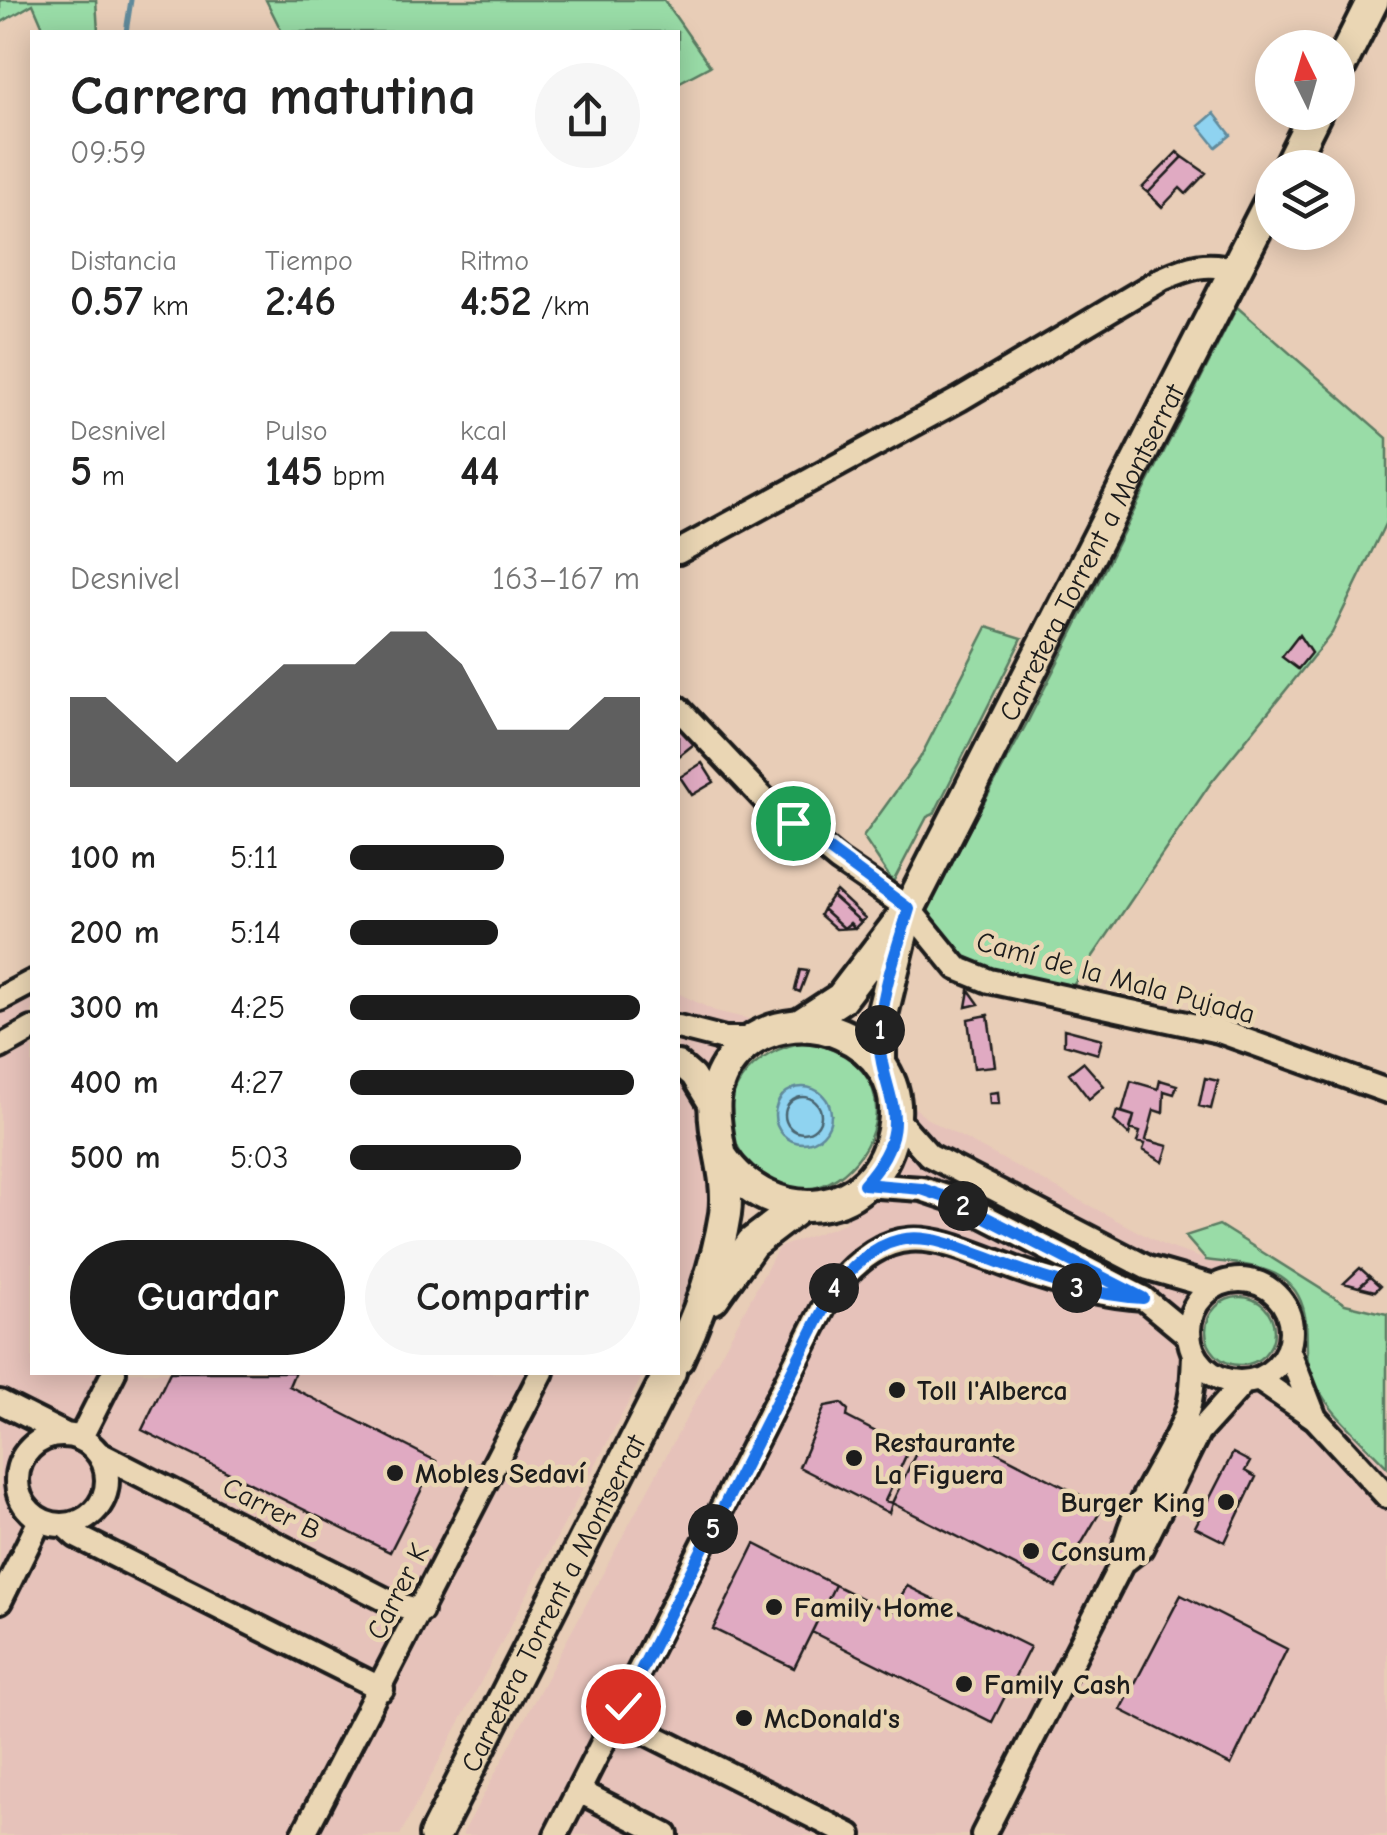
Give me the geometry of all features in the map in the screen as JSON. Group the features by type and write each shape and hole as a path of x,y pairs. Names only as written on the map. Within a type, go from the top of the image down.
{"main road":[{"path":"1355,36 1373,0"},
{"name":"Carretera Torrent a Montserrat","path":"909,909 1255,232"},
{"path":"680,1354 716,1258 725,1210 712,1107 725,1068 753,1039 800,1024 841,998 909,909"},
{"path":"880,1064 880,1023 909,909"},
{"path":"721,1156 753,1192 799,1207 834,1202 864,1184 881,1166 892,1143 896,1118 889,1081 880,1064 846,1034 800,1024"},
{"path":"694,1325 752,1243 799,1207"},
{"name":"Carretera Torrent a Montserrat","path":"435,1835 668,1375"}],"street":[{"path":"680,551 960,400 1162,279 1191,266 1214,263 1236,270"},
{"name":"Camí de la Mala Pujada","path":"680,710 766,800 839,860 909,909 957,968 989,980 1219,1031 1387,1091"},
{"path":"0,999 30,983"},
{"path":"680,1028 725,1039 753,1039"},
{"path":"0,1047 30,1030"},
{"path":"680,1065 712,1107"},
{"path":"896,1118 930,1155 1148,1268 1214,1287 1245,1281 1273,1293 1290,1318 1288,1349 1315,1418"},
{"path":"864,1184 922,1189 948,1198 1143,1298 1192,1345 1214,1376 1251,1381 1315,1418 1387,1496"},
{"path":"556,1835 833,1290 868,1254 888,1243 936,1238 1049,1281 1143,1298"},
{"path":"983,1835 1122,1563 1124,1538 1183,1423 1192,1394 1194,1308 1214,1287"},
{"path":"1122,1563 1140,1548 1198,1433 1251,1381 1271,1372 1288,1349"},
{"path":"83,1443 113,1375"},
{"name":"Carrer K","path":"303,1835 382,1689 540,1375"},
{"name":"Carrer B","path":"0,1402 392,1603 421,1610"},
{"path":"0,1601 33,1513 17,1482 24,1457 44,1439 83,1443"},
{"path":"64,1525 78,1522 99,1506 107,1480 83,1443"},
{"path":"0,1495 382,1689"},
{"path":"623,1706 642,1730 850,1835"},
{"path":"579,1791 666,1835"}],"shaded area":[{"path":"30,976 30,1375 643,1375 400,1835 0,1835 0,992"},
{"path":"680,994 715,1011 749,1019 737,1044 712,1246 680,1306"},
{"path":"896,1090 926,1118 1163,1245 1206,1260 1269,1269 1300,1299 1310,1371 1323,1396 1387,1467 1387,1835 462,1835 778,1248 845,1223"}],"green space":[{"path":"0,0 96,0 98,30 44,30 33,4 0,23"},
{"path":"266,0 664,0 710,66 680,82 680,30 281,30"},
{"path":"1237,307 1387,438 1387,520 1332,633 1210,784 1068,993 976,973 955,955 924,914 1029,719"},
{"path":"987,627 1022,638 934,814 927,817 893,882 863,837 920,758"},
{"path":"808,1042 852,1062 873,1090 875,1123 861,1154 837,1178 806,1190 773,1183 742,1154 732,1134 733,1096 741,1080 754,1065 788,1046","holes":["782,1096 823,1096 831,1114 775,1111"]},
{"path":"1219,1225 1345,1304 1387,1314 1387,1467 1343,1422 1315,1384 1308,1363 1305,1316 1292,1286 1268,1271 1206,1260 1185,1236"},
{"path":"1240,1297 1253,1299 1264,1307 1272,1318 1272,1344 1264,1355 1253,1363 1240,1365 1227,1363 1216,1355 1208,1344 1206,1331 1208,1318 1216,1307 1227,1299"}],"water":[{"path":"1214,113 1231,135 1216,147 1199,126"},
{"path":"803,1087 823,1095 831,1115 823,1135 803,1143 783,1135 775,1115 783,1095"}],"building":[{"path":"1177,152 1183,157 1148,193 1142,188"},
{"path":"1183,157 1206,173 1186,194 1180,188 1162,207 1148,193"},
{"path":"1299,635 1311,653 1298,669 1282,657"},
{"path":"680,726 694,744 680,755"},
{"path":"702,763 714,782 692,795 680,777"},
{"path":"836,891 865,918 861,922 832,896"},
{"path":"832,896 861,922 855,928 850,923 844,928 823,909"},
{"path":"823,909 844,928 850,923 855,928 836,929 820,915"},
{"path":"800,970 808,971 800,992 795,990"},
{"path":"969,990 979,1004 966,1007"},
{"path":"988,1015 995,1066 974,1068 968,1019"},
{"path":"1064,1029 1102,1039 1098,1054 1064,1044"},
{"path":"1083,1062 1104,1086 1089,1099 1069,1073"},
{"path":"1205,1078 1218,1081 1211,1109 1199,1106"},
{"path":"1160,1080 1177,1085 1174,1094 1164,1091 1163,1113 1154,1110 1146,1140 1168,1146 1163,1162 1143,1150 1145,1144 1137,1142 1140,1132 1130,1129 1134,1116 1122,1112 1131,1081 1158,1089"},
{"path":"998,1092 999,1104 990,1104 989,1093"},
{"path":"1117,1111 1134,1116 1129,1135 1114,1121"},
{"path":"1360,1268 1370,1277 1359,1287 1344,1283"},
{"path":"1370,1277 1380,1286 1375,1291 1359,1287"},
{"path":"169,1375 294,1375 289,1386 436,1461 390,1552 142,1430"},
{"name":"Restaurante La Figuera","path":"841,1403 848,1410 847,1417 909,1449 885,1501 892,1503 889,1513 799,1467 825,1406"},
{"name":"Consum","path":"985,1446 1103,1507 1056,1587 892,1503 918,1449"},
{"name":"Burger King","path":"1233,1453 1250,1462 1245,1471 1256,1477 1225,1542 1195,1527"},
{"name":"Family Home","path":"755,1544 835,1585 794,1668 713,1629"},
{"name":"Family Cash","path":"835,1585 891,1613 907,1586 1030,1647 992,1722 812,1632"},
{"path":"1181,1595 1287,1649 1231,1765 1121,1710"}],"waterway":[{"path":"126,30 131,0"}],"place":[{"name":"Toll l'Alberca","path":"897,1390"},
{"name":"Restaurante La Figuera","path":"854,1458"},
{"name":"Mobles Sedaví","path":"395,1473"},
{"name":"Burger King","path":"1226,1502"},
{"name":"Consum","path":"1031,1551"},
{"name":"Family Home","path":"774,1607"},
{"name":"Family Cash","path":"964,1684"},
{"name":"McDonald's","path":"744,1718"}],"route":[{"path":"623,1706 833,1290 868,1254 888,1243 936,1238 1049,1281 1143,1298 948,1198 922,1189 864,1184 881,1166 892,1143 896,1118 889,1081 880,1064 880,1023 909,909 793,823"}]}
